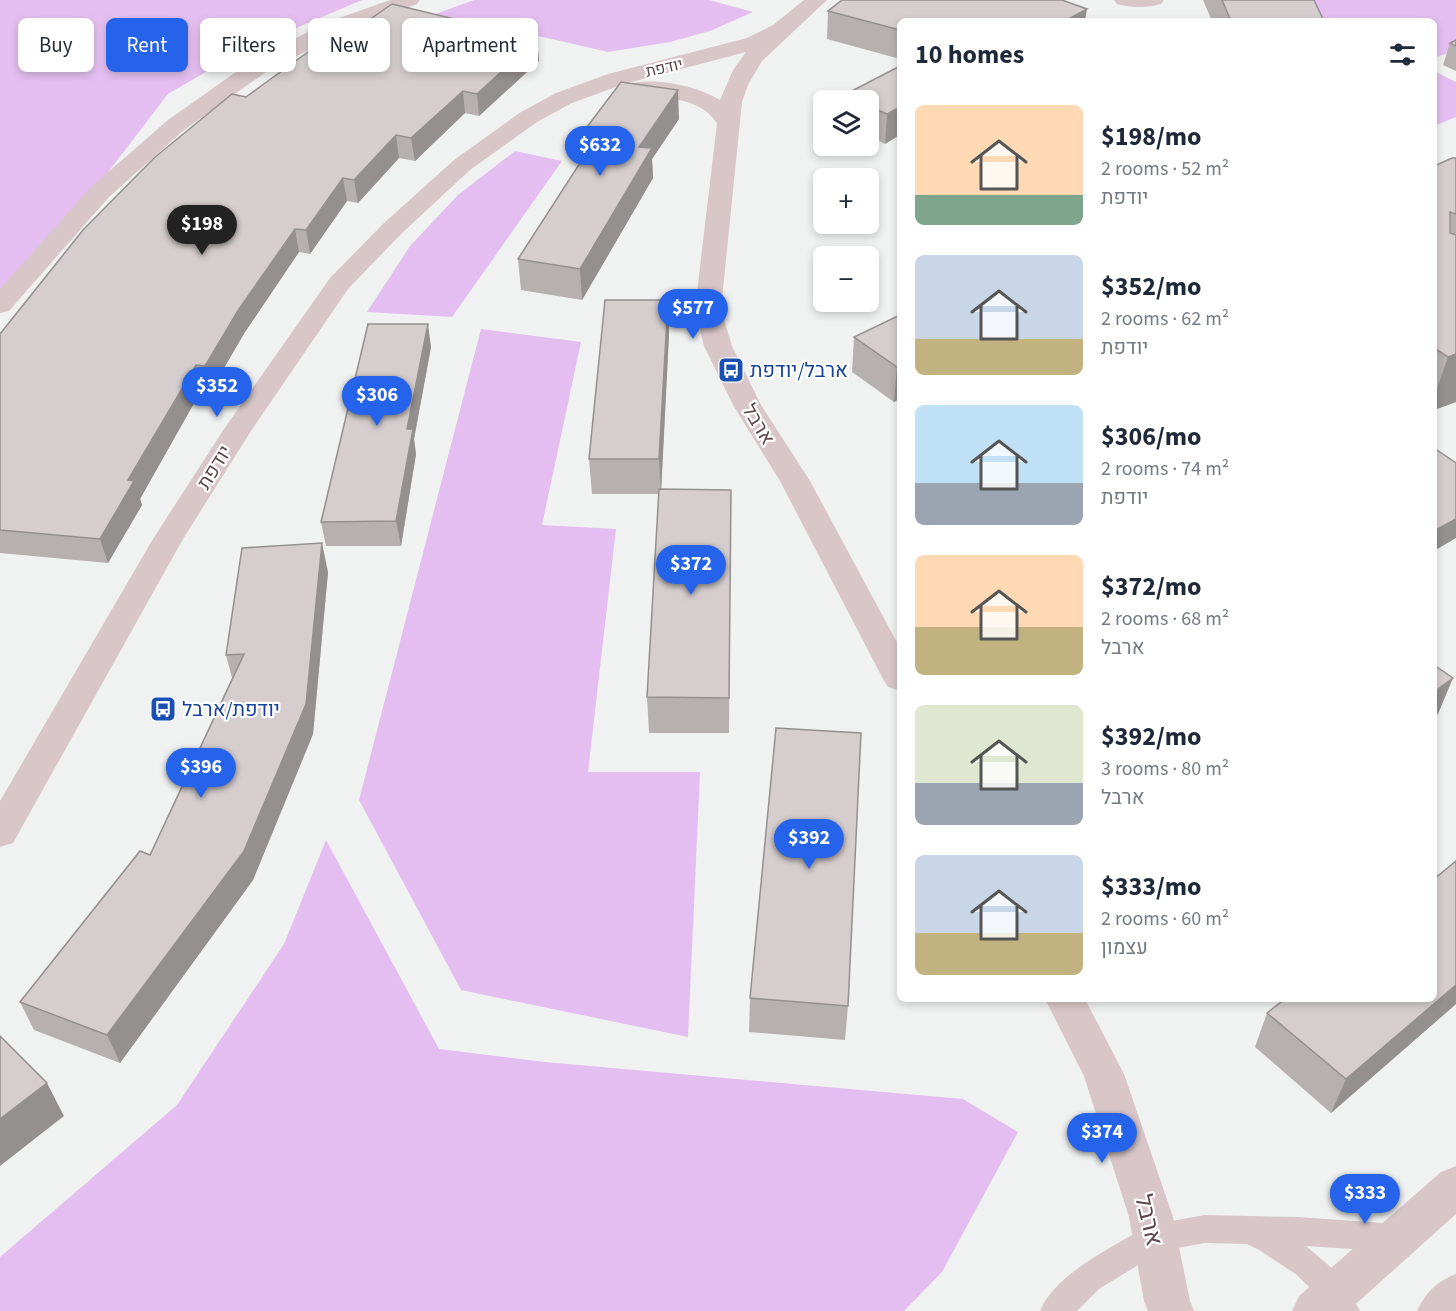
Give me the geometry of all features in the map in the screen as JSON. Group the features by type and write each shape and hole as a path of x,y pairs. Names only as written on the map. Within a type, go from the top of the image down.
{"street":[{"path":"0,305 100,192 176,125 258,67 333,28 410,0"},
{"name":"ארבל","path":"817,0 752,56 735,85 708,309 718,345 747,405 795,481 897,673"},
{"path":"1124,0 1146,7"},
{"name":"יודפת","path":"0,833 168,539 238,429 339,284 392,229 462,165 529,117 547,107 616,78 755,43 782,29"},
{"name":"יודפת","path":"547,107 600,94 636,89 703,99 719,109 729,123"},
{"name":"ארבל","path":"1067,1002 1104,1074 1151,1217 1167,1301 1171,1311"},
{"path":"1332,1305 1398,1238 1456,1186"},
{"path":"1440,1311 1456,1296"}],"lane":[{"path":"1055,1311 1089,1279 1155,1238 1205,1229 1398,1238"},
{"path":"1250,1230 1291,1251 1332,1305"}],"shaded area":[{"path":"0,0 362,0 320,18 308,18 308,23 296,28 296,18 200,18 200,72 206,72 168,94 0,313"},
{"path":"474,0 709,0 753,12 710,31 670,42 608,52 538,36 538,18 424,18"},
{"path":"1307,0 1456,0 1456,50 1437,57 1437,18 1316,18"},
{"path":"1437,72 1456,82 1456,117 1437,125"},
{"path":"515,151 562,161 452,317 367,312 410,246 458,195"},
{"path":"481,329 581,342 542,525 616,529 588,772 700,772 688,1037 461,990 359,800"},
{"path":"326,840 439,1049 545,1062 963,1099 1018,1132 942,1272 904,1311 0,1311 0,1257 177,1105 284,944"}],"building":[{"path":"842,0 1062,0 1087,9 1070,18 897,18 897,29 828,11"},
{"path":"1222,0 1314,0 1323,18 1230,18"},
{"path":"392,4 450,18 402,18 402,72 501,72 477,94 463,91 411,138 396,135 354,180 343,178 306,230 295,229 239,309 205,366 196,365 128,480 134,481 100,539 0,530 0,334 83,230 154,158 232,94 246,97 280,72 296,72 296,61 308,52 308,72 390,72 390,18 372,18"},
{"path":"897,68 897,109 887,114 879,111 879,90 854,90"},
{"path":"621,82 678,90 639,147 652,148 580,269 518,259 602,129 587,127"},
{"path":"1456,158 1456,214 1450,212 1450,233 1456,235 1456,354 1448,357 1437,350 1437,165"},
{"path":"605,300 668,300 659,459 589,459"},
{"path":"897,316 897,367 854,337"},
{"path":"368,324 428,324 407,429 413,429 396,521 321,522"},
{"path":"1437,450 1456,463 1456,519 1437,529"},
{"path":"659,489 731,490 729,698 647,697"},
{"path":"322,543 306,704 244,851 107,1035 20,1002 140,851 150,855 244,654 226,655 242,548"},
{"path":"1437,667 1453,678 1437,690"},
{"path":"776,728 861,733 848,1006 750,998"},
{"path":"1456,861 1456,985 1437,1001 1437,877"},
{"path":"1281,1002 1436,1002 1346,1079 1267,1013"},
{"path":"0,1036 47,1083 0,1119"}],"place":[{"name":"ארבל/יודפת","path":"731,370"},
{"name":"יודפת/ארבל","path":"163,709"}]}
